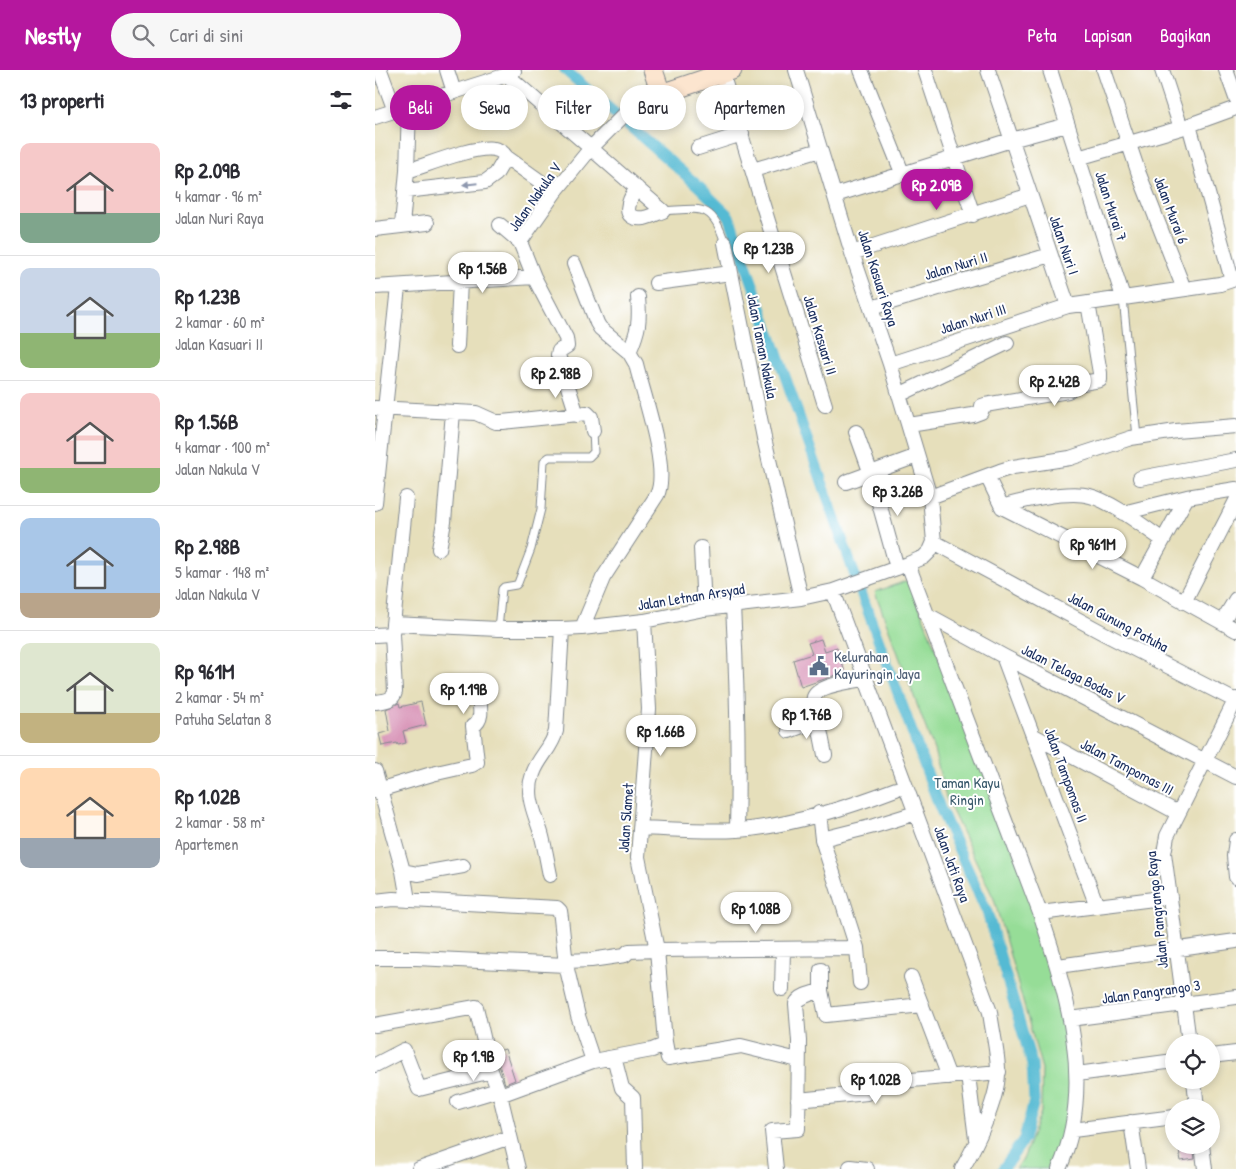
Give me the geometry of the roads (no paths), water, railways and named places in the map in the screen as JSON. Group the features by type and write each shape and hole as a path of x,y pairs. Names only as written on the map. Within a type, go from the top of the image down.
{"street":[{"path":"381,70 390,96"},
{"path":"447,70 454,92"},
{"path":"653,70 658,85"},
{"name":"Jalan Kasuari Raya","path":"796,70 820,150 890,364 930,497"},
{"path":"861,70 903,175"},
{"path":"925,70 973,215"},
{"name":"Jalan Nuri I","path":"988,70 1068,306"},
{"name":"Jalan Murai 7","path":"1050,70 1123,297"},
{"name":"Jalan Murai 6","path":"1104,70 1129,143 1184,289"},
{"path":"1161,70 1185,126 1234,281"},
{"path":"1226,70 1236,98"},
{"path":"686,86 727,72"},
{"name":"Jalan Kasuari II","path":"727,72 742,134 825,405"},
{"path":"451,93 511,73 591,148 637,188 663,211 643,218 633,216 628,210 628,204 629,199 637,188"},
{"path":"1078,158 1185,126 1236,108"},
{"path":"375,117 390,112"},
{"name":"Jalan Nakula V","path":"577,414 558,353 567,346 566,338 534,277 521,242 555,192 591,148 620,119"},
{"path":"835,196 1011,140 1067,125"},
{"path":"402,226 408,130"},
{"path":"699,148 742,134"},
{"path":"407,171 473,150 493,148 502,151 506,157 555,192"},
{"path":"753,170 820,150"},
{"path":"405,190 485,182 496,174 506,157"},
{"path":"853,253 1030,195"},
{"path":"375,228 427,223"},
{"path":"500,224 521,242"},
{"name":"Jalan Taman Nakula","path":"725,243 764,438 801,598"},
{"name":"Jalan Nuri II","path":"871,308 1050,254"},
{"path":"574,264 597,323 629,352 635,364 658,453 660,487 657,496 603,578 582,628"},
{"path":"656,284 731,273"},
{"path":"375,288 534,277"},
{"path":"457,346 460,281"},
{"name":"Jalan Nuri III","path":"890,364 1068,306 1234,281"},
{"path":"375,503 380,408 397,287"},
{"path":"629,352 639,328 638,297"},
{"path":"909,426 973,415 981,412 985,404 1068,391 1077,384 1100,380 1088,303"},
{"path":"899,395 1007,343"},
{"path":"380,408 477,413 496,422 587,413 590,414 593,431"},
{"path":"439,550 444,522 453,412"},
{"path":"934,542 930,497 1013,467 1070,458 1137,437 1236,426"},
{"path":"856,432 903,566 926,614 1039,913 1057,966 1070,1020 1077,1074 1073,1130 1068,1149 1059,1169"},
{"path":"846,482 917,456"},
{"path":"1140,478 1236,460"},
{"path":"987,476 1002,507 1142,578 1236,630"},
{"path":"1123,513 1187,497 1236,489"},
{"path":"1002,507 1020,501 1039,498 1090,496 1123,513 1163,540"},
{"path":"1142,578 1187,497"},
{"path":"375,702 390,699 395,695 393,629 406,498"},
{"path":"1185,602 1236,501"},
{"name":"Jalan Letnan Arsyad","path":"375,635 393,629 582,628 644,620 704,609 801,598 837,590 903,566 924,557 930,551 934,542"},
{"name":"Jalan Gunung Patuha","path":"934,542 1105,634 1236,700"},
{"path":"701,548 704,609"},
{"name":"Jalan Jati Raya","path":"837,590 865,679 990,1012 999,1072 997,1087 992,1104 962,1169"},
{"path":"1222,622 1236,599"},
{"path":"733,606 737,686 737,830"},
{"name":"Jalan Telaga Bodas V","path":"926,614 1236,777"},
{"name":"Jalan Slamet","path":"644,620 649,709 638,857 657,950 665,1042"},
{"path":"550,875 529,786 535,768 552,745 556,731 562,629"},
{"name":"Jalan Tampomas II","path":"1003,656 1097,906"},
{"path":"825,754 813,706 814,698 818,691 829,686 865,679"},
{"path":"377,790 477,762 473,726 481,718 478,691"},
{"name":"Jalan Pangrango Raya","path":"1188,1034 1164,853 1167,836 1236,700"},
{"path":"789,731 817,720"},
{"name":"Jalan Tampomas III","path":"1034,736 1179,813"},
{"path":"375,771 377,790 403,871 407,895"},
{"path":"641,828 737,830 769,826 871,798 896,789"},
{"path":"822,839 874,826 916,812"},
{"path":"819,813 822,839 857,948 860,983"},
{"path":"1236,840 1234,856 1236,877"},
{"path":"403,871 418,874 463,866"},
{"path":"375,900 407,895 556,907 560,911 566,963 578,1016 593,1061"},
{"path":"1039,913 1170,897"},
{"path":"1057,966 1236,941"},
{"path":"783,948 783,990"},
{"path":"375,958 566,963 625,955 629,951 857,948"},
{"path":"821,970 821,991 826,1015 922,1005"},
{"path":"911,977 949,1077"},
{"path":"776,1169 772,1131 798,1129 799,1041 796,1002 798,999 821,991"},
{"name":"Jalan Pangrango 3","path":"1070,1020 1236,997"},
{"path":"375,1025 477,1007 491,1071 499,1093 518,1169"},
{"path":"458,1102 499,1093 593,1061 652,1050 662,1046 665,1042"},
{"path":"665,1042 669,1058 741,1046 798,1060"},
{"path":"375,1065 404,1050 419,1089 491,1071"},
{"path":"1220,1055 1236,1053"},
{"path":"614,1057 622,1088 633,1098 635,1169"},
{"path":"1077,1074 1165,1062"},
{"path":"798,1100 867,1094 868,1084 999,1072"},
{"path":"968,1075 974,1146"},
{"path":"1073,1130 1165,1118"},
{"path":"1131,1122 1138,1169"},
{"path":"419,1169 510,1137"},
{"path":"1203,1154 1205,1169"},
{"path":"850,1168 867,1169"}],"lane":[{"name":"Jalan Taman Nakula","path":"663,211 701,209 708,212 717,222 725,243"},
{"path":"1123,297 1137,437"},
{"path":"498,629 502,589 518,583 531,549 541,509 544,461 549,458 589,457 594,452 593,431"}],"waterway":[{"path":"565,70 696,184 729,216 855,576 940,808 987,912 1032,1064 1034,1101 1024,1139 1003,1169"}],"place":[{"name":"Kelurahan Kayuringin Jaya","path":"819,666"}],"park label":[{"name":"Taman Kayu Ringin","path":"967,792"}]}
